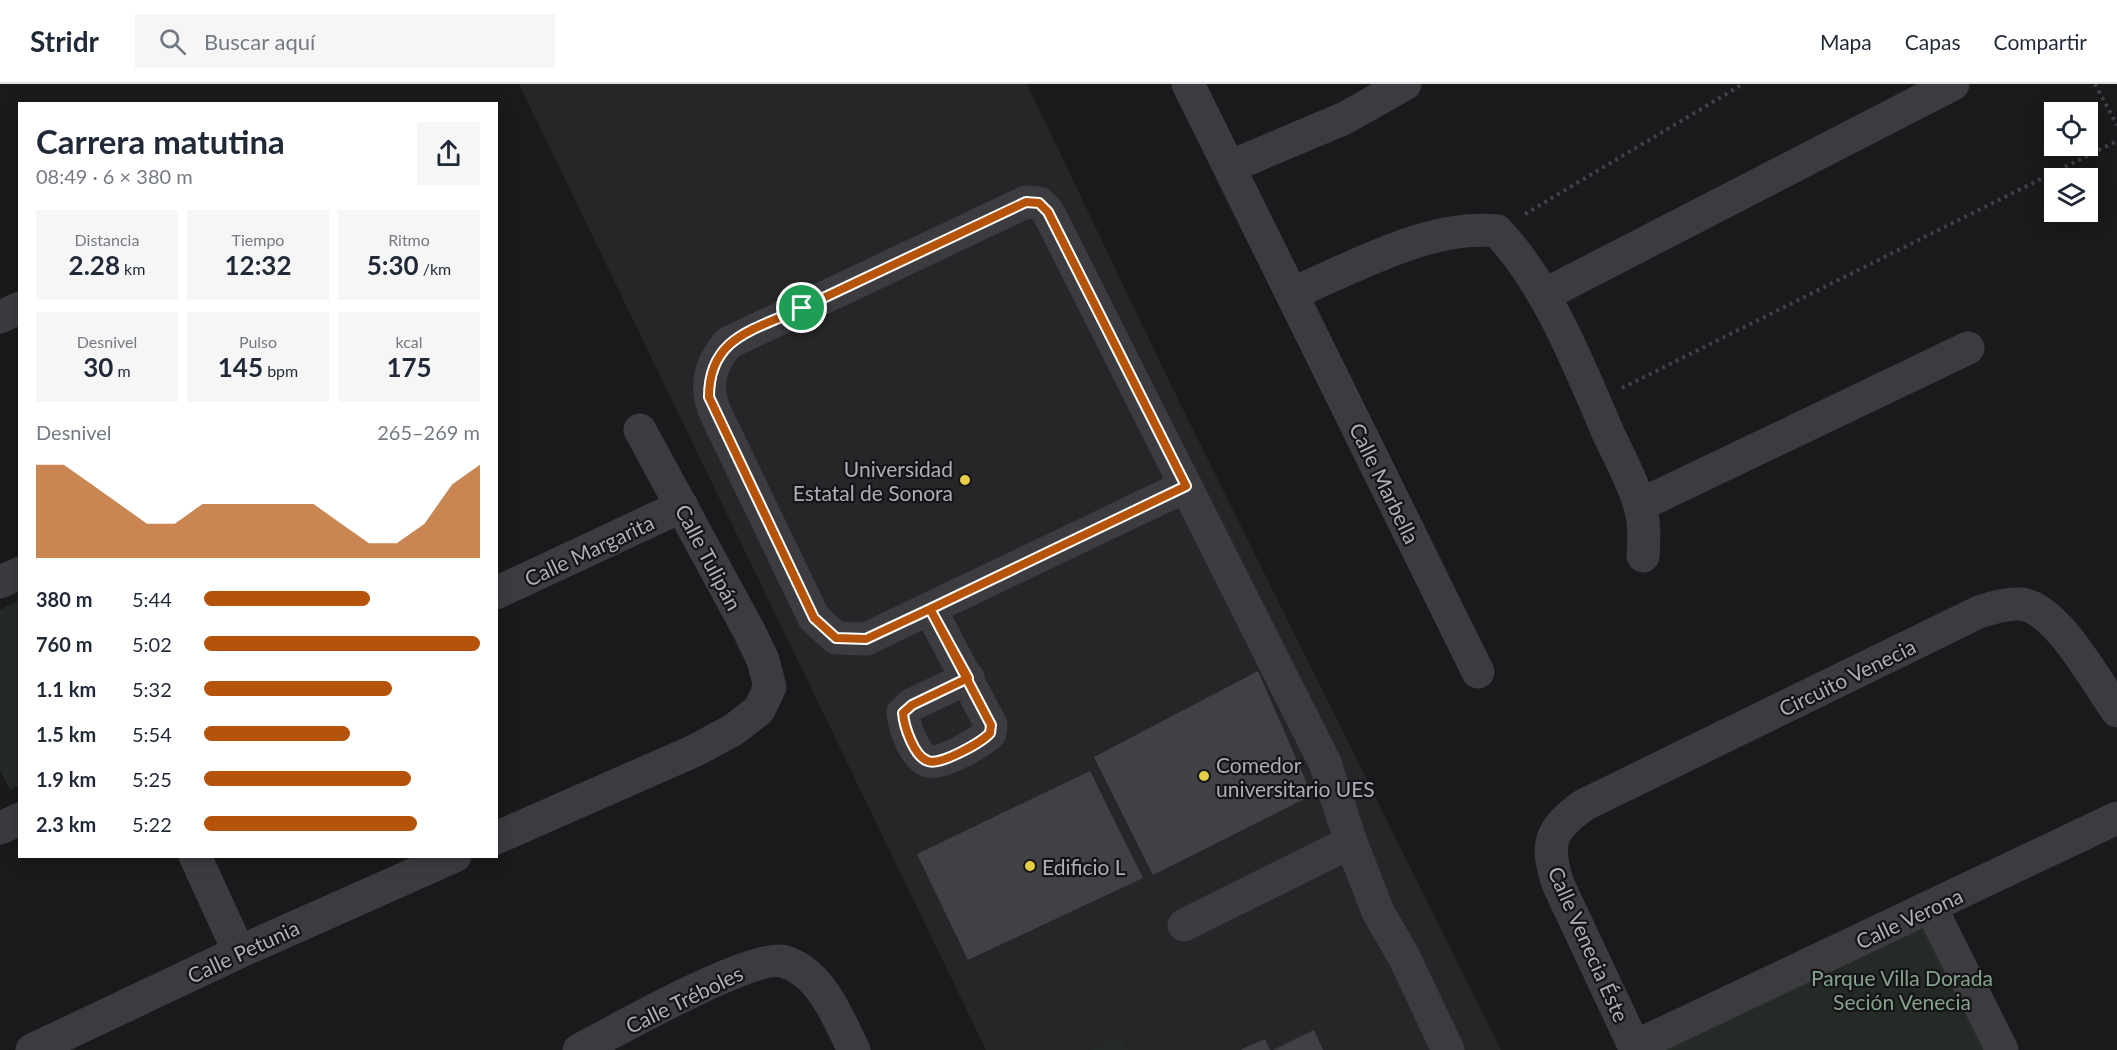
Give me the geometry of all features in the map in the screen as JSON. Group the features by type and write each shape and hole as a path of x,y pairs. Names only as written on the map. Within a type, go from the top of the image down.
{"street":[{"name":"Calle Marbella","path":"1188,84 1478,672"},
{"path":"1229,167 1345,118 1405,84"},
{"path":"1544,295 1953,84"},
{"path":"1186,486 866,639 836,638 814,618 715,412 709,397 709,378 716,358 728,343 1026,202 1039,203 1048,212 1186,486 1324,763 1378,912 1404,957 1448,1050"},
{"path":"1293,293 1439,234 1474,229 1497,231 1520,255 1544,295 1595,402 1640,505 1644,523 1643,556"},
{"path":"0,317 18,309"},
{"path":"1640,505 1968,348"},
{"name":"Calle Tulipán","path":"498,837 694,751 733,730 759,710 770,687 763,660 749,631 640,430"},
{"name":"Calle Margarita","path":"498,592 682,506"},
{"path":"0,582 18,574"},
{"name":"Circuito Venecia","path":"1552,837 1563,820 1584,805 1968,617 2000,605 2021,604 2039,609 2056,625 2117,711"},
{"path":"930,609 968,678"},
{"name":"Calle Verona","path":"1635,1048 2117,819"},
{"path":"0,828 18,820"},
{"name":"Calle Venecia Éste","path":"1552,837 1550,861 1558,884 1635,1048"},
{"path":"1184,925 1351,842"},
{"path":"196,858 239,952"},
{"name":"Calle Petunia","path":"32,1050 239,952 450,858"},
{"path":"1931,908 2002,1050"},
{"name":"Calle Tréboles","path":"579,1050 735,971 765,962 785,961 800,969 824,992 854,1050"}],"path":[{"path":"1497,231 1743,84"},
{"path":"2095,84 2117,125"},
{"path":"1595,402 2117,141"}],"shaded area":[{"name":"Universidad Estatal de Sonora","path":"519,84 1027,84 1172,387 1501,1050 986,1050"}],"green space":[{"path":"18,601 18,786 10,790 0,770 0,610"},
{"name":"Parque Villa Dorada Seción Venecia","path":"1930,907 2000,1050 1640,1050"},
{"path":"1120,1036 1127,1050 1090,1050"}],"building":[{"name":"Comedor universitario UES","path":"1258,671 1312,795 1153,875 1094,757"},
{"name":"Edificio L","path":"1090,771 1143,878 968,960 917,854"},
{"path":"1314,1030 1323,1050 1273,1050"},
{"path":"1265,1039 1270,1050 1240,1050"}],"place":[{"name":"Universidad Estatal de Sonora","path":"965,480"},
{"name":"Comedor universitario UES","path":"1204,776"},
{"name":"Edificio L","path":"1030,866"}],"route":[{"path":"802,308 728,343 716,358 709,378 709,397 814,618 836,638 866,639 930,609 968,678 912,705 903,713 904,723 919,755 927,761 937,762 984,740 990,733 991,725 968,678 930,609 1186,486 1048,212 1039,203 1026,202 802,308"}]}
